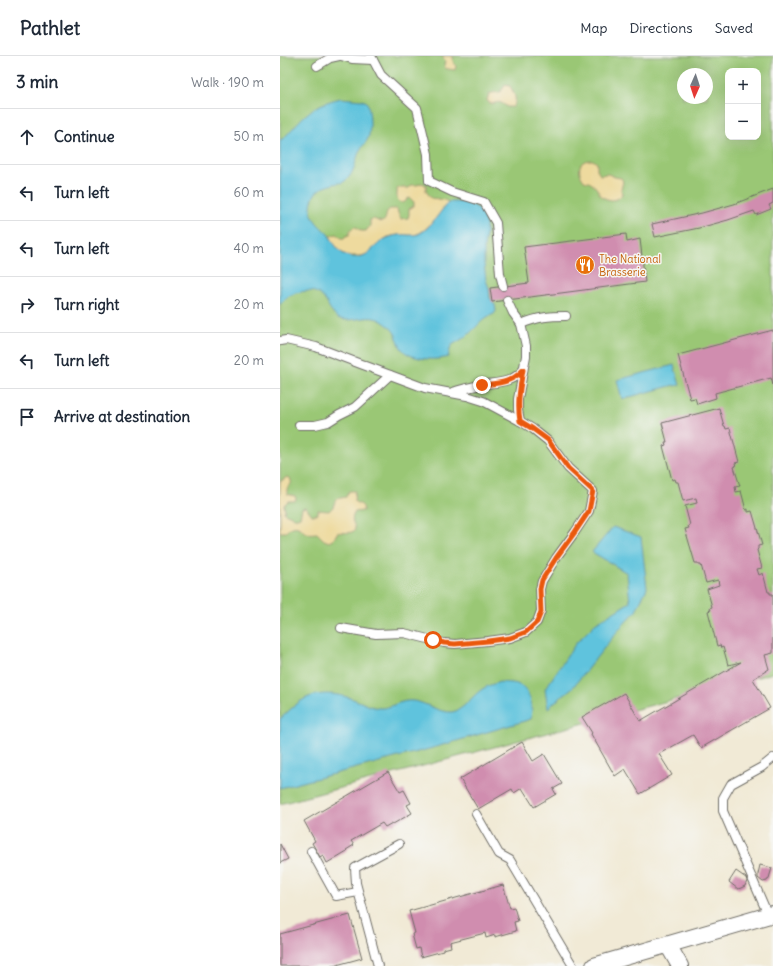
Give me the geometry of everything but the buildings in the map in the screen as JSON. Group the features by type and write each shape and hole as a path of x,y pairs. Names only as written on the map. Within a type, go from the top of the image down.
{"street":[{"path":"594,966 771,917"},
{"path":"668,945 680,966"}],"lane":[{"path":"317,66 330,58 340,56 352,59 372,58 381,75 417,108 428,154 429,181 452,192 484,202 496,223 500,274 503,286"},
{"path":"507,300 513,313 521,324 526,346 526,356 518,399 520,421"},
{"path":"521,324 532,319 547,316 566,316"},
{"path":"280,341 286,340 316,347 425,388 452,392 483,401 520,421 548,440 568,468 593,491 589,511 542,580 540,589 541,612 537,622 526,632 510,638 455,644 444,643 404,633 376,634 341,628"},
{"path":"452,392 470,387 495,384 510,380 518,376 523,370"},
{"path":"299,425 315,425 328,422 355,407 390,375"},
{"path":"771,917 724,810 724,798 732,784 762,767 773,758"},
{"path":"476,814 499,854 510,860 572,966"},
{"path":"378,966 358,892 355,868 399,844"},
{"path":"310,851 336,896 358,892"}],"green space":[{"path":"280,56 773,56 773,673 280,804"}],"sand":[{"path":"442,56 453,56 453,61 456,66 455,70 445,68 445,61"},
{"path":"505,85 510,86 514,94 515,102 513,107 507,107 499,102 489,103 487,100 489,94 499,92"},
{"path":"593,160 597,163 597,170 600,175 609,174 621,178 623,182 621,190 622,193 618,199 609,200 604,198 594,186 584,181 580,174 580,166 585,161"},
{"path":"422,183 426,185 426,191 431,198 442,199 448,202 433,222 423,231 418,234 388,237 369,253 362,256 343,254 337,248 330,236 337,234 341,238 344,238 349,235 354,227 361,231 366,231 370,226 370,220 374,219 382,222 384,221 390,209 397,209 401,219 408,218 409,209 414,206 414,202 410,198 403,203 398,201 397,189 409,188 412,185"},
{"path":"287,477 290,478 291,484 287,489 287,494 295,496 296,499 295,501 288,501 284,505 284,513 295,518 300,517 302,508 306,507 312,515 318,514 318,510 329,511 333,507 336,499 346,497 349,491 355,491 354,501 362,505 363,511 355,512 352,517 355,530 351,532 337,533 334,539 329,542 324,540 317,533 305,533 299,527 295,526 286,532 280,532 280,483"}],"water":[{"path":"341,98 362,100 367,102 370,127 367,141 358,154 349,177 343,182 329,185 318,190 313,197 311,210 312,215 319,225 329,235 341,252 348,256 360,257 365,255 382,241 395,235 418,234 431,224 448,202 466,202 479,209 483,216 486,224 484,264 486,280 490,298 495,305 496,311 494,314 482,321 467,336 452,345 448,357 424,359 406,353 401,348 394,332 384,322 373,318 346,320 336,317 324,298 318,293 310,291 300,292 288,296 280,305 280,140 284,138 309,112 322,104"},
{"path":"674,365 680,385 674,385 622,399 617,380"},
{"path":"613,527 641,537 647,588 636,611 620,628 573,687 548,708 545,689 576,643 595,624 630,602 627,573 592,552"},
{"path":"500,682 517,684 526,691 531,701 531,719 429,749 280,788 280,719 295,705 307,698 320,694 333,694 347,697 369,706 379,708 388,707 404,701 414,701 442,711 452,712 460,709 483,689"}],"place":[{"name":"The National Brasserie","path":"585,265"}],"route":[{"path":"433,640 455,644 510,638 526,632 537,622 541,612 540,589 542,580 589,511 593,491 568,468 548,440 520,421 518,399 523,370 518,376 510,380 495,384 482,385"}]}
